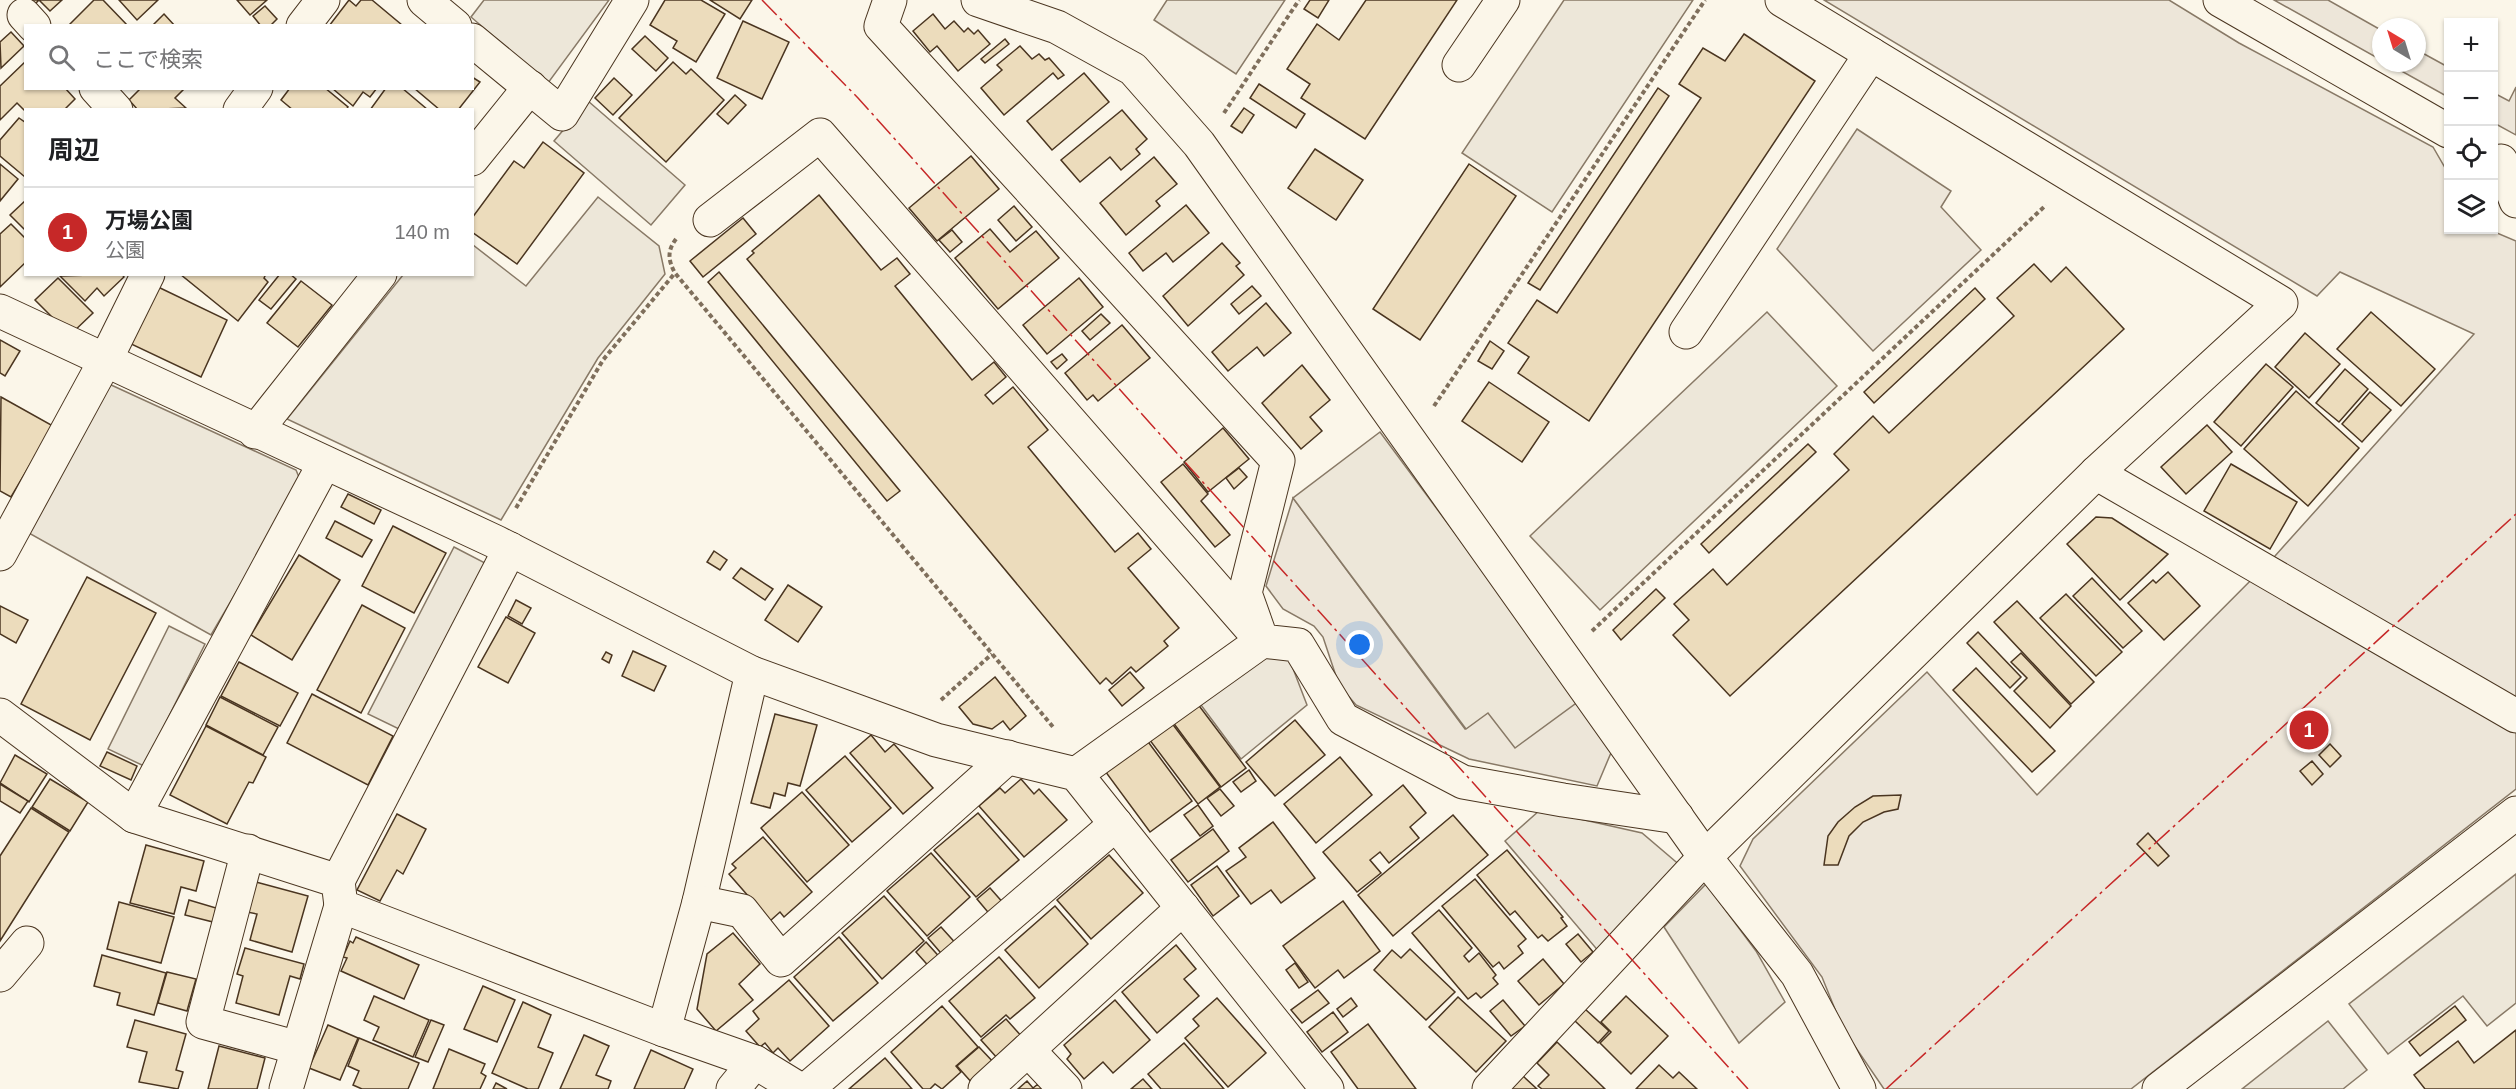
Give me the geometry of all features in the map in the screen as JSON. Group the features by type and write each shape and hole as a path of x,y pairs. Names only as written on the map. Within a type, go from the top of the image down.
{"street":[{"path":"304,24 322,0"},
{"path":"424,0 453,24"},
{"path":"474,42 562,114 632,0"},
{"path":"890,0 881,26 1278,461 1245,593 1262,641"},
{"path":"978,0 1057,27 1132,69 1199,144 1705,857 1797,974 1859,1089"},
{"path":"1460,65 1503,0"},
{"path":"1489,1089 1705,857 2096,473 2281,303 1782,0"},
{"path":"2220,0 2444,129"},
{"path":"1686,332 1871,54"},
{"path":"474,157 530,87"},
{"path":"98,90 114,108"},
{"path":"241,108 255,90"},
{"path":"710,220 820,135 1262,641"},
{"path":"2504,162 2516,201"},
{"path":"0,554 105,361 147,276"},
{"path":"255,432 378,276"},
{"path":"0,311 503,546 752,673 936,740 1008,757 1081,770 1262,641 1298,645 1342,719 1463,782 1677,817"},
{"path":"134,816 324,464"},
{"path":"2096,473 2516,716"},
{"path":"286,1089 339,893 503,546"},
{"path":"664,1030 699,902 752,673"},
{"path":"0,715 134,816 248,851 339,893 664,1030 755,1062 799,1089"},
{"path":"699,902 742,911 781,960 1008,757"},
{"path":"1081,770 1116,824 1183,908 1313,1083"},
{"path":"2159,1089 2516,813"},
{"path":"807,1089 1116,824"},
{"path":"248,851 203,1022 298,1048"},
{"path":"985,1089 1183,908"},
{"path":"0,975 27,943"},
{"path":"1028,1050 1065,1089"},
{"path":"733,1089 755,1062"}],"path":[{"path":"1223,114 1299,0"},
{"path":"1433,408 1705,0"},
{"path":"1588,636 2049,203"},
{"path":"710,220 692,217 669,248 670,262 675,273 992,654 1081,770"},
{"path":"503,546 603,360 675,273"},
{"path":"908,730 992,654"}],"shaded area":[{"path":"484,0 609,0 548,83 471,17"},
{"path":"1167,0 1285,0 1236,74 1154,20"},
{"path":"1564,0 1693,0 1552,212 1462,153"},
{"path":"1824,0 2169,0 2239,43 2433,147 2444,166 2444,234 2498,233 2516,241 2516,789 2131,1089 1884,1089 1843,1029 1822,977 1740,866 1753,839 1927,672 2037,795 2275,556 2474,334 2340,272 2317,296"},
{"path":"2274,0 2328,0 2372,25 2372,55"},
{"path":"2426,55 2444,65 2444,95 2403,72 2426,72"},
{"path":"2516,87 2516,135 2498,125 2498,95 2509,101"},
{"path":"588,101 685,185 651,225 554,141"},
{"path":"1857,129 1951,191 1941,207 1981,250 1873,351 1777,249"},
{"path":"598,197 659,246 665,274 598,358 501,520 287,419 402,276 474,276 474,246 526,286"},
{"path":"1767,312 1837,386 1600,610 1530,536"},
{"path":"109,384 296,470 301,482 211,635 27,532"},
{"path":"1380,432 1579,701 1515,748 1488,713 1466,729 1293,498"},
{"path":"1293,498 1465,729 1488,712 1579,701 1613,748 1597,786 1469,759 1356,705 1339,685 1323,637 1314,626 1283,609 1266,586"},
{"path":"454,547 485,563 399,729 368,714"},
{"path":"169,626 205,644 144,766 108,749"},
{"path":"1276,648 1287,653 1307,705 1241,759 1198,701"},
{"path":"1540,810 1642,833 1682,867 1600,953 1505,841"},
{"path":"2516,874 2516,1003 2487,1026 2463,996 2388,1054 2349,1004"},
{"path":"1706,884 1756,951 1785,1002 1739,1043 1664,927"},
{"path":"2328,1021 2367,1070 2343,1089 2242,1089"}],"building":[{"path":"21,0 39,0 30,9"},
{"path":"39,0 62,0 50,11"},
{"path":"94,0 103,0 126,24 70,24"},
{"path":"119,0 158,0 137,20"},
{"path":"237,0 267,0 250,15"},
{"path":"349,0 356,6 361,0 372,0 401,24 331,24"},
{"path":"665,0 701,0 725,14 696,62 673,48 677,41 650,25"},
{"path":"710,0 752,0 740,19"},
{"path":"1310,0 1329,0 1318,18 1304,9"},
{"path":"1366,0 1457,0 1365,139 1301,98 1310,84 1287,69 1317,24 1339,40"},
{"path":"265,6 277,19 272,24 259,24 253,16"},
{"path":"164,14 173,24 154,24"},
{"path":"933,14 945,29 954,21 964,32 968,28 974,34 978,30 990,44 958,71 937,46 930,52 913,31"},
{"path":"743,21 789,42 762,99 717,78"},
{"path":"11,32 24,46 1,68 0,42"},
{"path":"1744,34 1815,81 1589,421 1518,373 1529,357 1508,343 1537,300 1557,313 1701,98 1679,84 1703,48 1725,61"},
{"path":"645,36 668,58 656,71 632,49"},
{"path":"1005,39 1009,44 985,63 981,59"},
{"path":"1020,46 1032,59 1039,54 1045,60 1049,58 1064,75 1058,79 1053,73 1004,115 981,88 1002,70 997,65"},
{"path":"673,62 686,74 691,69 724,100 666,162 619,118"},
{"path":"24,63 24,90 67,90 75,99 66,108 24,108 24,110 17,103 0,120 0,86"},
{"path":"1084,73 1109,102 1052,150 1027,121"},
{"path":"474,78 480,82 474,90"},
{"path":"614,78 632,95 613,115 595,98"},
{"path":"1259,84 1305,114 1296,128 1250,98"},
{"path":"1658,88 1669,96 1540,290 1528,283"},
{"path":"139,90 183,90 175,98 186,108 136,108 129,100"},
{"path":"288,90 327,90 348,107 291,108 281,100"},
{"path":"334,90 375,90 370,97 363,92 353,106"},
{"path":"385,90 404,90 426,108 371,108"},
{"path":"416,90 474,90 460,108 438,108"},
{"path":"735,95 746,105 728,124 717,114"},
{"path":"1244,108 1254,115 1242,133 1231,126"},
{"path":"1122,110 1147,139 1136,149 1140,154 1121,170 1110,157 1080,182 1061,160"},
{"path":"19,118 24,122 24,176 0,156 0,140"},
{"path":"543,142 584,173 517,264 474,233 474,215 514,161 524,168"},
{"path":"1315,149 1363,180 1336,220 1288,188"},
{"path":"971,156 999,189 937,241 909,208"},
{"path":"1154,157 1177,184 1156,201 1160,206 1126,235 1100,203"},
{"path":"0,164 18,179 0,201"},
{"path":"1469,164 1516,196 1420,340 1373,309"},
{"path":"819,195 881,270 897,258 910,274 895,286 972,380 994,362 1006,377 985,395 993,404 1013,387 1048,430 1028,447 1115,552 1138,533 1151,549 1128,568 1179,628 1164,641 1168,646 1136,672 1131,667 1112,684 1106,678 1100,684 747,259 754,253 752,251"},
{"path":"24,202 24,229 10,215"},
{"path":"1186,205 1209,233 1173,262 1166,253 1143,271 1129,253"},
{"path":"1014,206 1032,227 1016,241 998,220"},
{"path":"743,218 756,234 703,277 690,261"},
{"path":"11,224 24,237 24,264 0,287 0,234"},
{"path":"990,229 1010,252 1036,231 1059,258 998,309 955,258"},
{"path":"952,230 962,242 950,252 939,240"},
{"path":"1222,243 1240,263 1236,266 1244,275 1188,326 1163,296"},
{"path":"2034,264 2051,282 2066,267 2124,329 1730,696 1673,635 1689,620 1674,604 1713,569 1727,585 1849,470 1834,454 1873,416 1889,433 2014,316 1997,298"},
{"path":"719,272 900,491 887,501 708,282"},
{"path":"60,276 124,277 104,296 97,288 85,301"},
{"path":"182,276 265,276 268,282 238,321"},
{"path":"278,276 292,276 296,279 271,309 259,300"},
{"path":"58,278 93,313 70,335 35,300"},
{"path":"1079,278 1103,307 1047,354 1023,325"},
{"path":"301,281 332,305 298,347 267,323"},
{"path":"156,286 227,320 201,377 129,343"},
{"path":"1252,286 1261,296 1239,314 1231,304"},
{"path":"1975,288 1985,299 1874,403 1864,392"},
{"path":"1266,303 1291,333 1264,356 1257,347 1228,371 1212,352"},
{"path":"2371,312 2435,369 2401,406 2337,349"},
{"path":"1101,314 1110,323 1090,340 1082,331"},
{"path":"1122,325 1150,358 1098,401 1093,395 1087,400 1065,373"},
{"path":"2305,333 2340,364 2309,398 2275,367"},
{"path":"0,340 20,351 5,376 0,373"},
{"path":"1490,341 1504,351 1492,369 1478,361"},
{"path":"1062,354 1067,360 1057,369 1051,362"},
{"path":"2266,364 2293,387 2241,446 2214,422"},
{"path":"1302,365 1330,400 1310,417 1322,431 1301,449 1262,403"},
{"path":"2345,369 2368,389 2339,422 2316,403"},
{"path":"1489,382 1549,422 1522,462 1462,421"},
{"path":"2296,391 2359,448 2308,506 2244,449"},
{"path":"2370,392 2391,410 2362,442 2342,424"},
{"path":"1,397 53,426 11,497 0,491"},
{"path":"2207,425 2232,452 2186,494 2161,467"},
{"path":"1223,428 1249,459 1208,492 1184,462"},
{"path":"1808,444 1816,452 1709,553 1701,544"},
{"path":"1183,464 1208,494 1201,501 1230,535 1215,547 1161,482"},
{"path":"2231,464 2297,502 2270,549 2204,511"},
{"path":"1239,468 1247,477 1234,489 1226,478"},
{"path":"348,494 381,510 374,524 341,507"},
{"path":"2096,517 2112,518 2168,554 2120,600 2067,544"},
{"path":"335,521 372,540 362,557 326,538"},
{"path":"393,526 446,553 414,613 362,586"},
{"path":"714,551 727,560 720,570 707,562"},
{"path":"299,555 340,580 292,660 251,635"},
{"path":"741,568 773,589 765,600 733,578"},
{"path":"2168,572 2200,606 2164,640 2128,603 2153,580 2156,583"},
{"path":"87,577 156,613 90,740 21,704"},
{"path":"2092,578 2142,631 2123,648 2073,596"},
{"path":"788,585 822,607 798,642 765,620"},
{"path":"1656,589 1665,598 1621,640 1613,630"},
{"path":"2066,594 2122,652 2096,676 2040,618"},
{"path":"516,600 531,608 522,624 508,616"},
{"path":"2017,601 2094,682 2071,704 1994,622"},
{"path":"362,605 405,628 361,713 317,690"},
{"path":"0,606 28,620 16,643 0,634"},
{"path":"506,617 535,633 508,683 478,667"},
{"path":"1978,632 2021,677 2010,688 1967,643"},
{"path":"633,651 666,666 654,691 622,676"},
{"path":"606,652 612,655 609,663 602,659"},
{"path":"2021,653 2071,706 2050,728 2014,691 2027,678 2011,662"},
{"path":"239,662 298,693 280,726 221,696"},
{"path":"1976,668 2055,751 2032,772 1953,690"},
{"path":"1130,672 1144,688 1122,706 1109,690"},
{"path":"995,677 1026,716 1010,730 1003,721 992,729 973,724 959,707"},
{"path":"312,694 393,736 368,785 287,743"},
{"path":"220,697 278,727 263,755 206,725"},
{"path":"1197,703 1246,768 1221,787 1172,721"},
{"path":"775,714 817,725 800,786 788,783 785,796 774,793 770,808 751,803"},
{"path":"1295,720 1325,755 1275,796 1246,762"},
{"path":"1171,722 1220,787 1198,804 1149,739"},
{"path":"206,726 266,757 253,783 249,782 227,824 170,795"},
{"path":"871,735 885,752 894,744 933,788 903,814 850,753"},
{"path":"1146,739 1192,801 1150,832 1105,771"},
{"path":"2330,744 2341,756 2330,767 2319,755"},
{"path":"107,752 137,766 131,780 100,766"},
{"path":"15,755 47,774 29,802 0,783"},
{"path":"845,756 891,808 852,842 806,790"},
{"path":"1340,757 1372,795 1316,843 1284,804"},
{"path":"2312,761 2323,774 2312,785 2300,771"},
{"path":"1249,770 1256,781 1241,792 1233,782"},
{"path":"50,779 88,802 70,831 32,807"},
{"path":"1021,779 1034,794 1039,789 1067,820 1024,857 979,806 1000,788 1005,793"},
{"path":"0,784 28,801 20,813 0,801"},
{"path":"1403,785 1426,813 1410,827 1419,838 1389,863 1380,852 1370,860 1381,873 1357,892 1323,852"},
{"path":"1220,789 1234,806 1221,816 1207,798"},
{"path":"802,792 849,845 807,882 761,828"},
{"path":"1901,795 1898,809 1884,812 1863,822 1849,836 1838,865 1824,865 1828,836 1838,822 1855,807 1873,796"},
{"path":"1198,805 1213,826 1200,836 1184,815"},
{"path":"31,808 69,832 0,941 0,856"},
{"path":"978,813 1019,860 976,897 934,850"},
{"path":"397,814 426,829 403,874 397,870 380,901 357,890"},
{"path":"1453,815 1488,855 1393,936 1358,895"},
{"path":"1273,822 1315,878 1281,903 1271,890 1251,904 1226,871 1246,857 1239,848"},
{"path":"1213,829 1229,851 1188,882 1171,860"},
{"path":"2148,833 2169,856 2158,866 2137,844"},
{"path":"763,837 812,892 784,917 780,912 770,921 729,874 736,868 732,864"},
{"path":"146,845 204,861 196,891 181,887 174,914 130,903"},
{"path":"1507,850 1563,917 1561,918 1567,926 1548,941 1542,935 1538,938 1515,911 1510,915 1477,875"},
{"path":"931,853 970,897 927,936 887,891"},
{"path":"1109,855 1143,893 1091,939 1057,900"},
{"path":"1217,866 1239,896 1213,916 1191,885"},
{"path":"1475,879 1526,939 1518,946 1523,953 1504,969 1499,962 1493,967 1442,906"},
{"path":"256,882 308,896 292,952 250,940 257,914 247,912"},
{"path":"990,888 1005,905 992,917 977,899"},
{"path":"884,896 924,941 882,979 842,933"},
{"path":"189,900 216,908 213,922 185,915"},
{"path":"1343,901 1380,951 1344,978 1338,970 1315,988 1283,946"},
{"path":"119,902 174,917 161,963 107,949"},
{"path":"1055,906 1088,944 1039,988 1005,950"},
{"path":"1439,910 1472,948 1464,956 1469,962 1479,953 1496,975 1493,978 1498,984 1481,998 1476,993 1468,999 1412,933"},
{"path":"941,927 959,947 946,959 928,938"},
{"path":"733,933 760,964 739,984 753,1000 716,1031 697,1009 707,954"},
{"path":"1578,934 1593,952 1581,962 1566,944"},
{"path":"356,937 419,965 404,999 341,971 347,958 343,957 350,941 353,943"},
{"path":"839,937 878,983 833,1021 794,977"},
{"path":"926,942 944,962 933,971 916,952"},
{"path":"1176,945 1196,969 1184,979 1199,996 1157,1033 1122,992"},
{"path":"245,948 304,964 300,979 290,976 279,1015 236,1003 243,976 237,974"},
{"path":"1410,949 1455,992 1426,1020 1374,970 1392,950 1401,958"},
{"path":"102,955 166,973 154,1015 117,1005 120,993 94,986"},
{"path":"999,957 1035,998 1010,1019 1006,1015 981,1037 949,1001"},
{"path":"1543,959 1564,984 1539,1005 1518,981"},
{"path":"1295,963 1308,982 1299,988 1286,970"},
{"path":"167,972 196,979 187,1011 158,1003"},
{"path":"789,980 829,1026 790,1061 778,1048 773,1053 765,1043 760,1047 746,1031 759,1019 753,1011"},
{"path":"483,986 515,1000 497,1042 464,1029"},
{"path":"1318,990 1329,1003 1302,1023 1291,1010"},
{"path":"374,996 429,1020 413,1057 373,1040 379,1027 364,1020"},
{"path":"1626,996 1668,1036 1631,1074 1600,1043 1611,1032 1601,1022"},
{"path":"1458,997 1506,1041 1476,1072 1429,1027"},
{"path":"1217,998 1266,1053 1228,1087 1185,1038 1199,1026 1193,1019"},
{"path":"1351,998 1357,1006 1343,1017 1337,1009"},
{"path":"1115,1000 1150,1040 1113,1073 1103,1062 1084,1079 1067,1059 1071,1054 1064,1045"},
{"path":"1503,1000 1525,1026 1511,1036 1490,1011"},
{"path":"523,1002 551,1015 538,1047 553,1053 538,1089 528,1089 492,1073"},
{"path":"942,1006 978,1047 956,1066 961,1072 942,1089 935,1084 930,1089 923,1089 891,1052"},
{"path":"2455,1006 2466,1020 2420,1056 2409,1042"},
{"path":"1585,1009 1609,1031 1598,1043 1574,1020"},
{"path":"1333,1012 1348,1032 1322,1052 1307,1032"},
{"path":"1006,1019 1023,1038 998,1059 981,1040"},
{"path":"135,1020 186,1034 176,1070 183,1072 178,1089 139,1082 147,1052 127,1047"},
{"path":"431,1020 444,1025 428,1062 415,1057"},
{"path":"1368,1024 1416,1089 1358,1089 1331,1052"},
{"path":"328,1025 358,1038 340,1080 309,1068"},
{"path":"2516,1030 2516,1089 2425,1089 2414,1075 2458,1041 2474,1063"},
{"path":"584,1035 609,1046 596,1075 611,1081 608,1089 560,1089"},
{"path":"359,1038 419,1063 408,1089 362,1089 353,1085 359,1071 348,1066"},
{"path":"1557,1042 1605,1089 1542,1089 1538,1086 1549,1075 1537,1063"},
{"path":"1184,1043 1224,1089 1161,1089 1148,1074"},
{"path":"219,1046 265,1058 257,1089 208,1089"},
{"path":"979,1047 996,1065 973,1084 957,1066"},
{"path":"449,1049 485,1064 481,1073 486,1076 480,1089 433,1089"},
{"path":"651,1050 693,1069 684,1089 634,1089"},
{"path":"885,1058 912,1089 849,1089"},
{"path":"1659,1065 1673,1078 1679,1072 1697,1089 1636,1089"},
{"path":"1523,1076 1537,1089 1511,1089"},
{"path":"1143,1079 1152,1089 1131,1089"},
{"path":"1027,1081 1033,1088 1038,1084 1042,1089 1018,1089"},
{"path":"496,1083 507,1089 493,1089"}],"power":[{"path":"762,0 858,98 1748,1089"},
{"path":"1886,1089 2516,514"}],"place":[{"name":"万場公園","path":"2309,730"}]}
